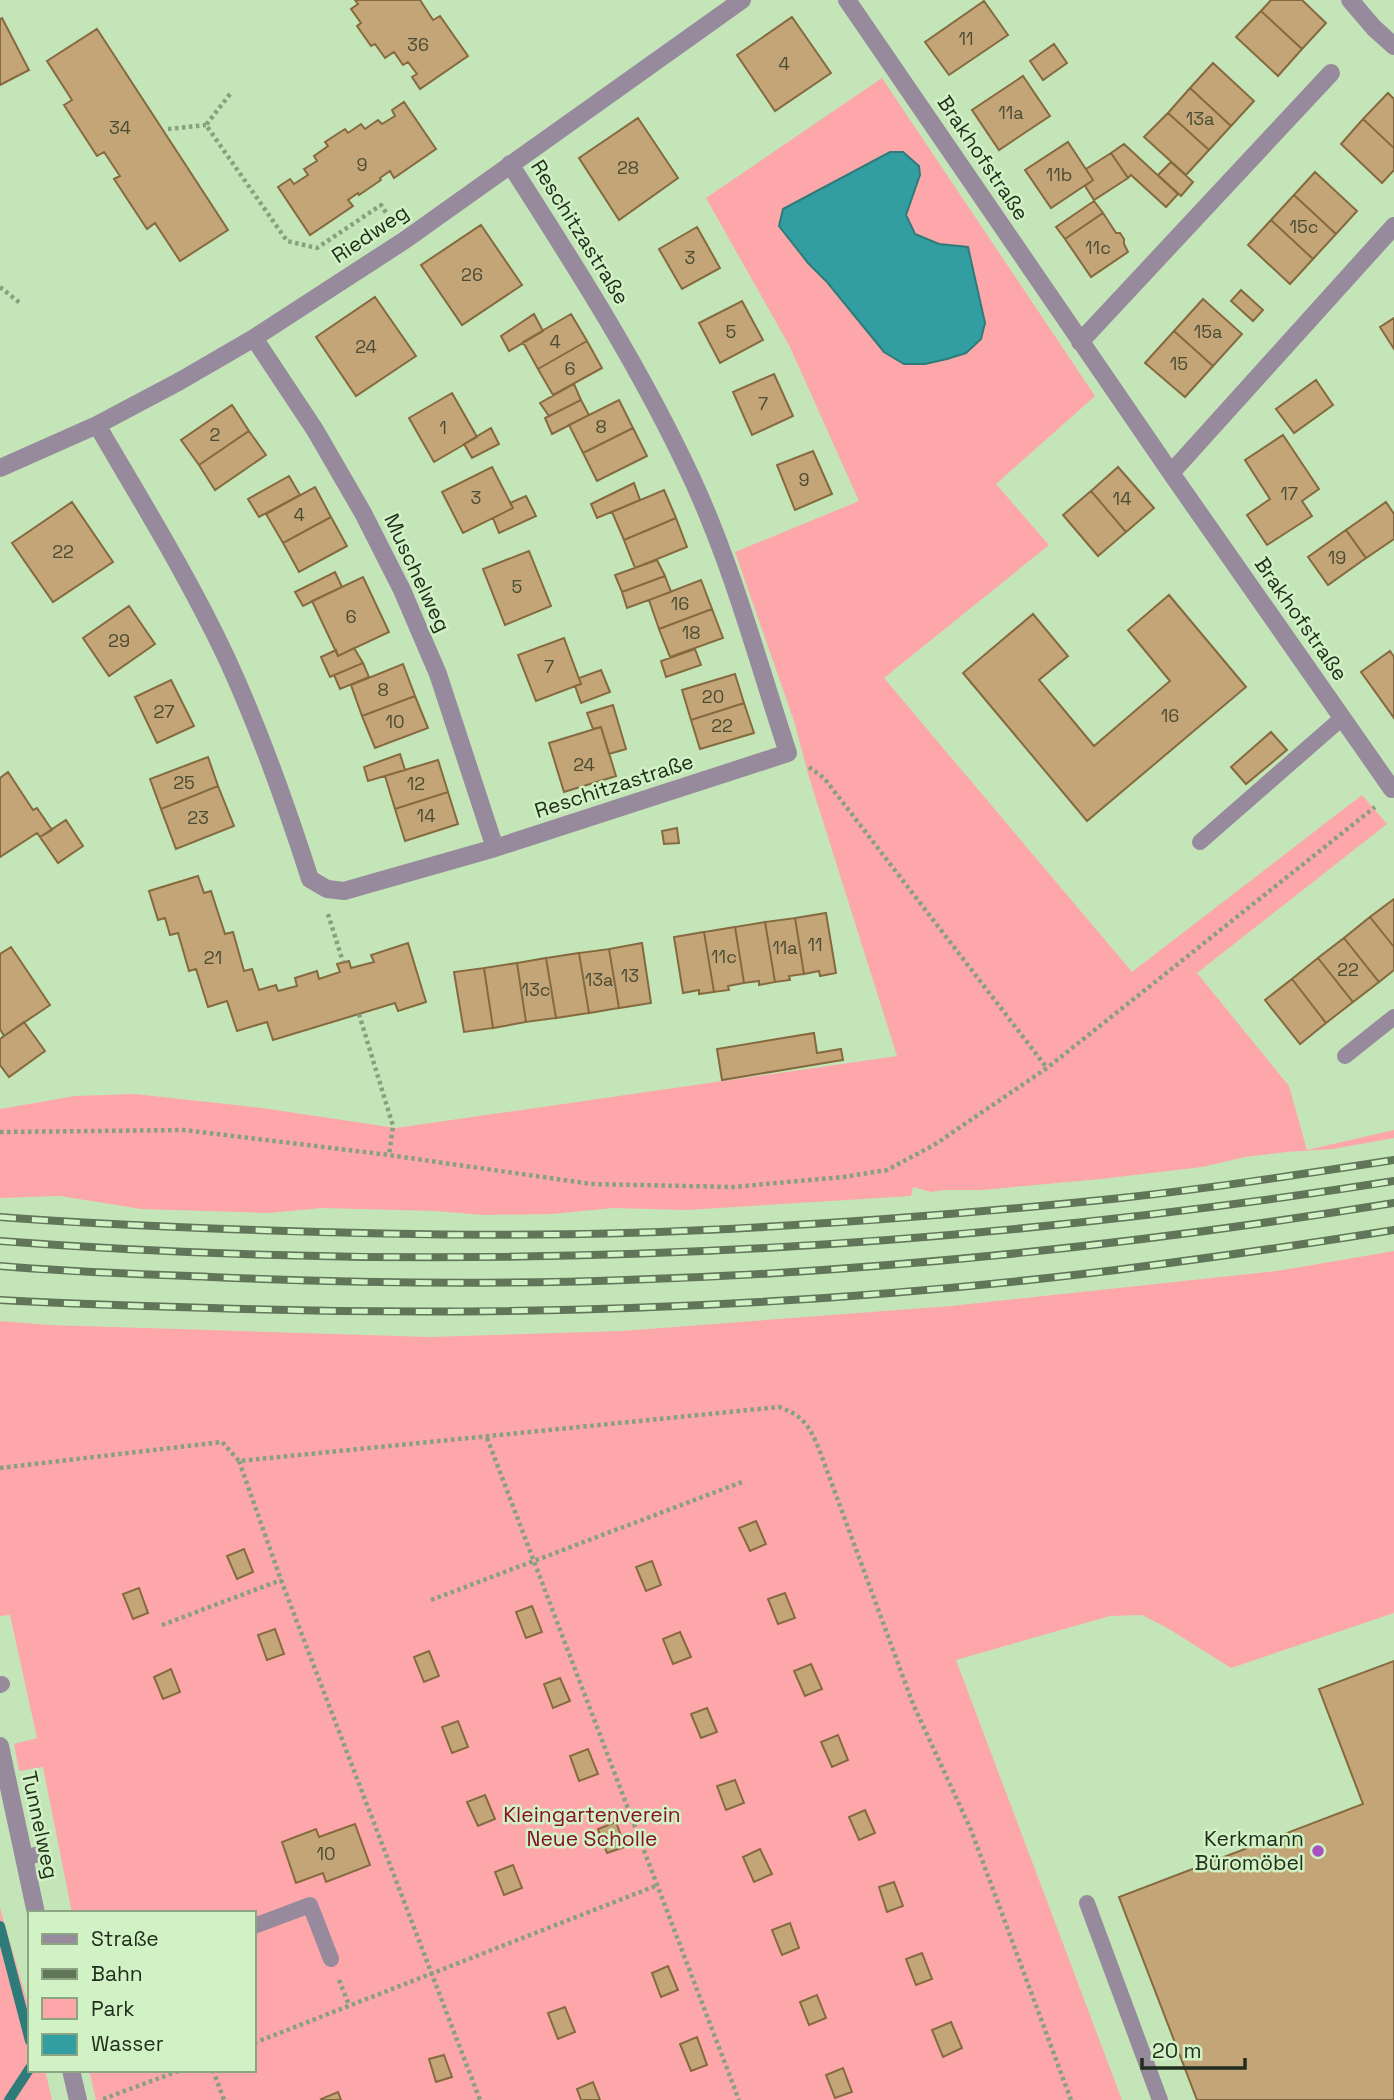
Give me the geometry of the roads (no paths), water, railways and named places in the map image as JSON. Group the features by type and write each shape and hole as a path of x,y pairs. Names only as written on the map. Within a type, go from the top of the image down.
{"street":[{"name":"Riedweg","path":"0,468 97,425 254,338 405,240 743,0"},
{"name":"Brakhofstraße","path":"847,0 1080,342 1393,791"},
{"path":"1350,0 1394,46"},
{"path":"1080,342 1332,73"},
{"name":"Reschitzastraße","path":"97,425 185,575 260,735 310,879 327,889 344,891 495,848 788,752 724,557 694,483 622,342 510,164"},
{"path":"1171,473 1394,226"},
{"name":"Muschelweg","path":"254,338 315,430 363,513 402,590 438,674 495,848"},
{"name":"Tunnelweg","path":"0,1746 32,1856 36,1911"},
{"path":"71,2072 78,2100"}],"lane":[{"path":"1200,842 1342,718"},
{"path":"1345,1056 1394,1017"},
{"path":"1087,1903 1160,2100"},
{"path":"256,1925 310,1905 331,1959"}],"water":[{"path":"890,152 903,152 919,166 920,175 906,215 915,234 939,244 968,247 985,323 981,339 966,353 925,364 904,364 884,352 779,226 783,209"}],"waterway":[{"path":"0,1926 28,2033"},
{"path":"9,2100 28,2071"}],"railway":[{"path":"0,1217 375,1234 525,1235 685,1231 864,1221 1102,1200 1394,1160"},
{"path":"0,1241 349,1257 699,1251 873,1241 1048,1226 1221,1206 1394,1181"},
{"path":"0,1266 131,1274 366,1282 470,1283 722,1276 1011,1254 1203,1231 1394,1203"},
{"path":"0,1300 324,1311 664,1307 1003,1283 1186,1261 1394,1230"}],"place":[{"name":"Kerkmann Büromöbel","path":"1318,1851"}],"park label":[{"name":"Kleingartenverein Neue Scholle","path":"592,1827"}]}
